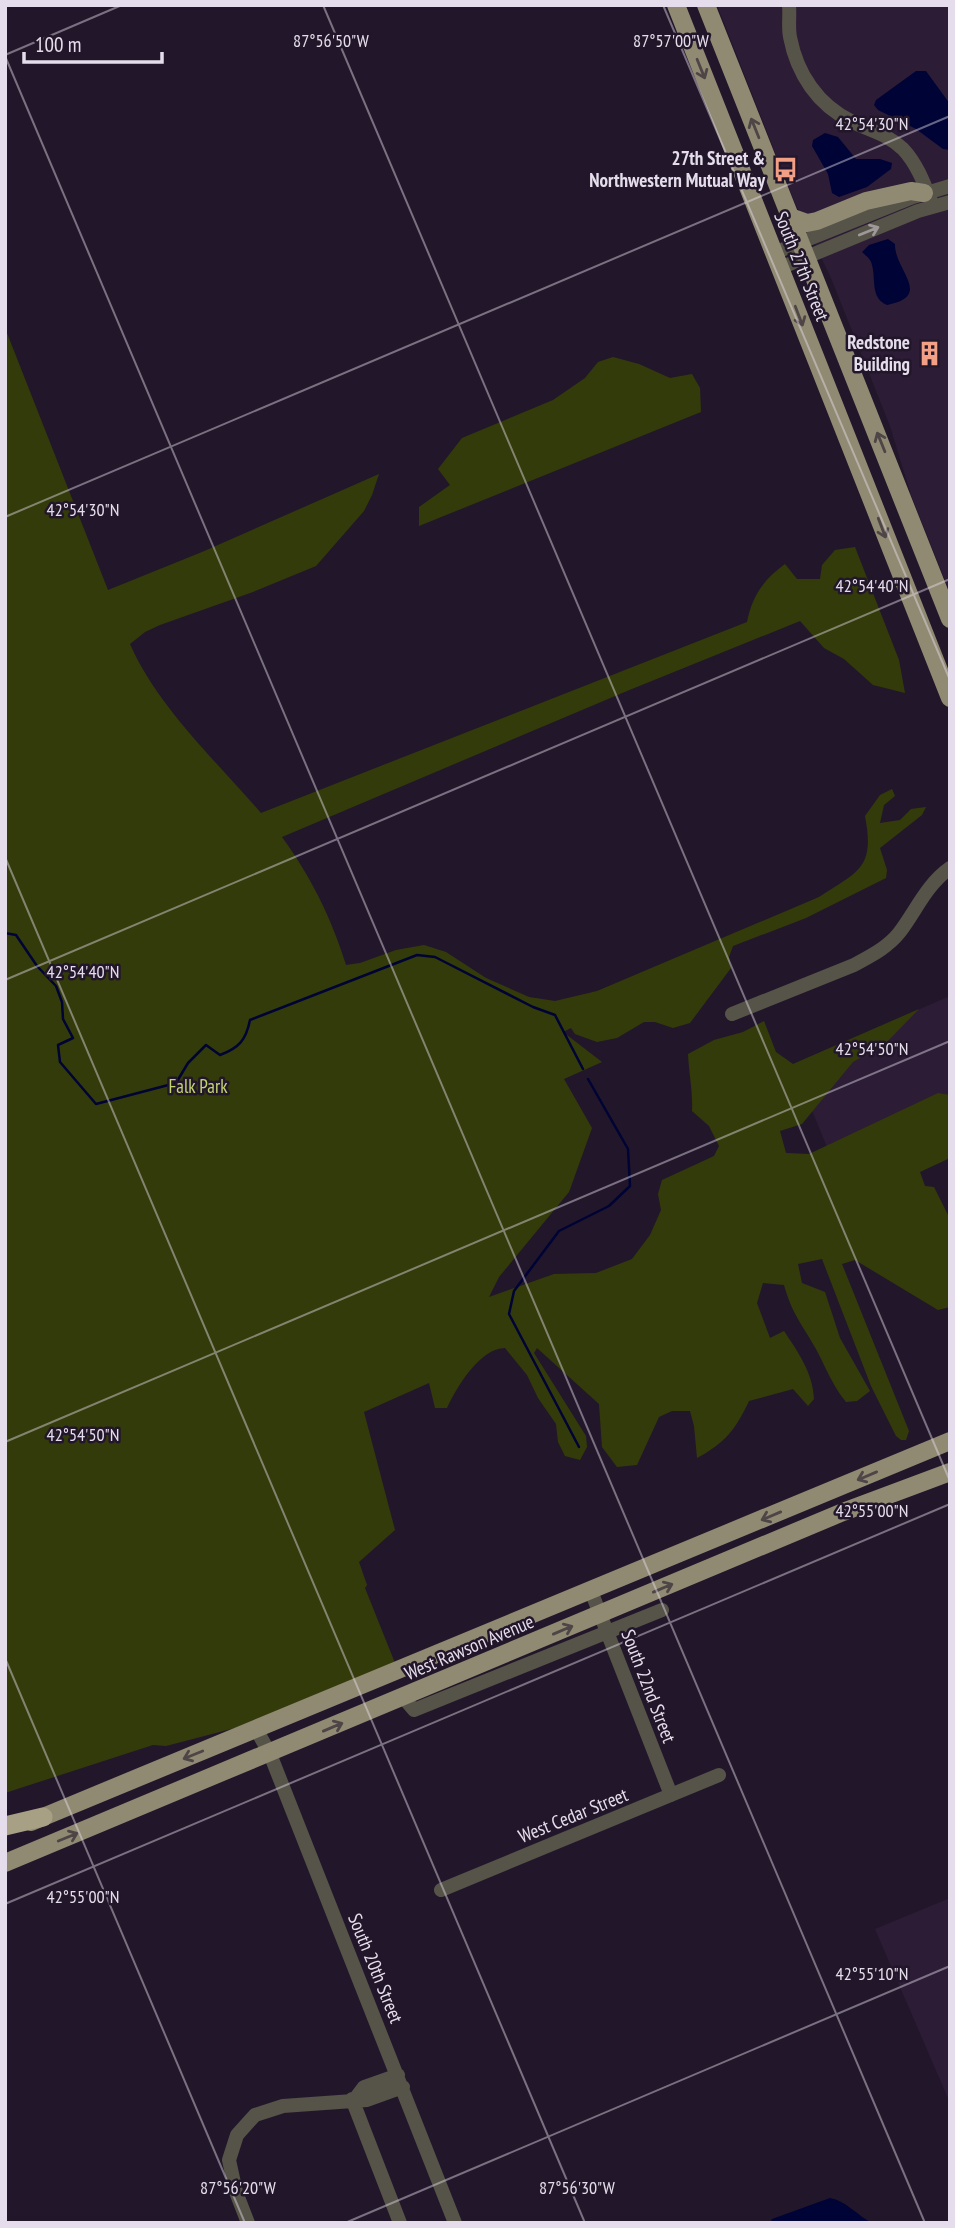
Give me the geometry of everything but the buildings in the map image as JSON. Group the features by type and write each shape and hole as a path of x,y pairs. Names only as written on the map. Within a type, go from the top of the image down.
{"highway":[{"path":"5,1826 43,1817"}],"main road":[{"name":"South 27th Street","path":"676,5 950,698"},
{"name":"South 27th Street","path":"706,5 950,619"},
{"path":"790,217 807,223 817,221 866,201 911,191 928,197"},
{"name":"West Rawson Avenue","path":"5,1832 950,1441"},
{"name":"West Rawson Avenue","path":"5,1863 843,1512 948,1473"},
{"path":"834,1490 843,1512"}],"street":[{"path":"789,5 789,34 795,59 808,84 836,113 885,135 903,150 915,164 928,197"},
{"path":"777,260 950,186"},
{"path":"928,197 950,202"},
{"path":"732,1014 854,965 880,950 898,933 925,892 950,868"},
{"name":"South 22nd Street","path":"591,1591 671,1795"},
{"path":"403,1698 414,1710 662,1610"},
{"name":"South 20th Street","path":"256,1729 270,1754 455,2223"},
{"name":"West Cedar Street","path":"441,1890 719,1775"},
{"path":"248,2223 236,2192 229,2160 237,2135 255,2115 283,2106 367,2099 400,2081"},
{"path":"354,2099 401,2223"}],"shaded area":[{"path":"717,5 950,5 950,593 911,495 890,426 831,278 795,203"},
{"path":"916,71 926,71 950,104 950,150 943,149 916,129 878,110 874,105 876,100"},
{"path":"825,133 838,137 856,159 880,159 892,163 891,169 867,187 839,197 832,193 828,174 812,146 813,140"},
{"path":"888,239 895,244 896,254 910,289 901,301 887,305 878,298 871,263 862,252 869,245"},
{"path":"950,996 950,1102 829,1152 793,1064"},
{"path":"950,1898 950,2103 875,1929"},
{"path":"830,2198 846,2205 872,2223 770,2223 772,2219"}],"green space":[{"name":"Falk Park","path":"5,328 108,590 379,474 364,511 316,566 160,625 145,632 130,644 172,711 261,813 747,622 760,589 785,564 797,579 820,579 822,565 835,550 855,547 899,660 905,693 873,685 844,659 824,648 800,621 282,837 319,898 346,965 360,963 396,950 424,945 446,952 486,978 529,997 555,1001 597,991 819,897 854,874 861,866 868,847 865,816 880,795 892,789 895,796 884,805 880,823 900,820 911,809 926,807 922,815 880,848 887,870 886,878 806,918 733,946 729,957 731,968 690,1023 673,1028 655,1022 644,1022 617,1038 597,1042 575,1034 571,1028 563,1032 602,1062 564,1079 592,1128 569,1192 499,1277 489,1297 554,1274 596,1273 632,1259 650,1235 661,1210 658,1194 662,1180 714,1156 719,1146 709,1126 692,1111 688,1054 714,1040 743,1032 764,1021 776,1052 793,1064 919,1009 885,1044 853,1062 802,1124 780,1131 786,1153 809,1154 938,1093 950,1095 950,1158 920,1172 925,1186 934,1187 950,1219 950,1307 938,1310 855,1260 842,1264 909,1431 906,1440 896,1436 871,1386 822,1259 798,1264 802,1283 825,1292 840,1338 870,1391 857,1401 846,1402 794,1311 784,1285 763,1283 757,1303 770,1338 784,1331 808,1372 814,1399 808,1406 793,1389 749,1401 729,1434 697,1458 690,1411 672,1411 659,1417 637,1465 617,1467 602,1447 599,1404 537,1348 534,1353 586,1436 587,1447 580,1460 565,1456 558,1442 556,1424 538,1398 527,1375 505,1348 496,1350 478,1362 456,1390 447,1408 435,1408 429,1383 364,1412 395,1530 359,1562 367,1585 365,1588 395,1663 235,1728 166,1746 153,1745 5,1793"},
{"path":"613,357 639,364 670,378 692,374 700,388 701,412 419,526 419,507 450,485 438,469 462,438 553,400 585,378 598,362"}],"waterway":[{"path":"5,933 16,935 37,966 56,986 62,1002 63,1019 73,1038 58,1045 60,1062 96,1104 176,1083 188,1063 206,1045 220,1055 237,1046 244,1038 250,1020 417,955 435,957 533,1007 555,1015 583,1069"},
{"path":"579,1447 509,1314 514,1291 559,1231 609,1206 630,1186 628,1149 588,1079"}],"place":[{"name":"27th Street & Northwestern Mutual Way","path":"785,169"},
{"name":"Redstone Building","path":"930,353"}]}
